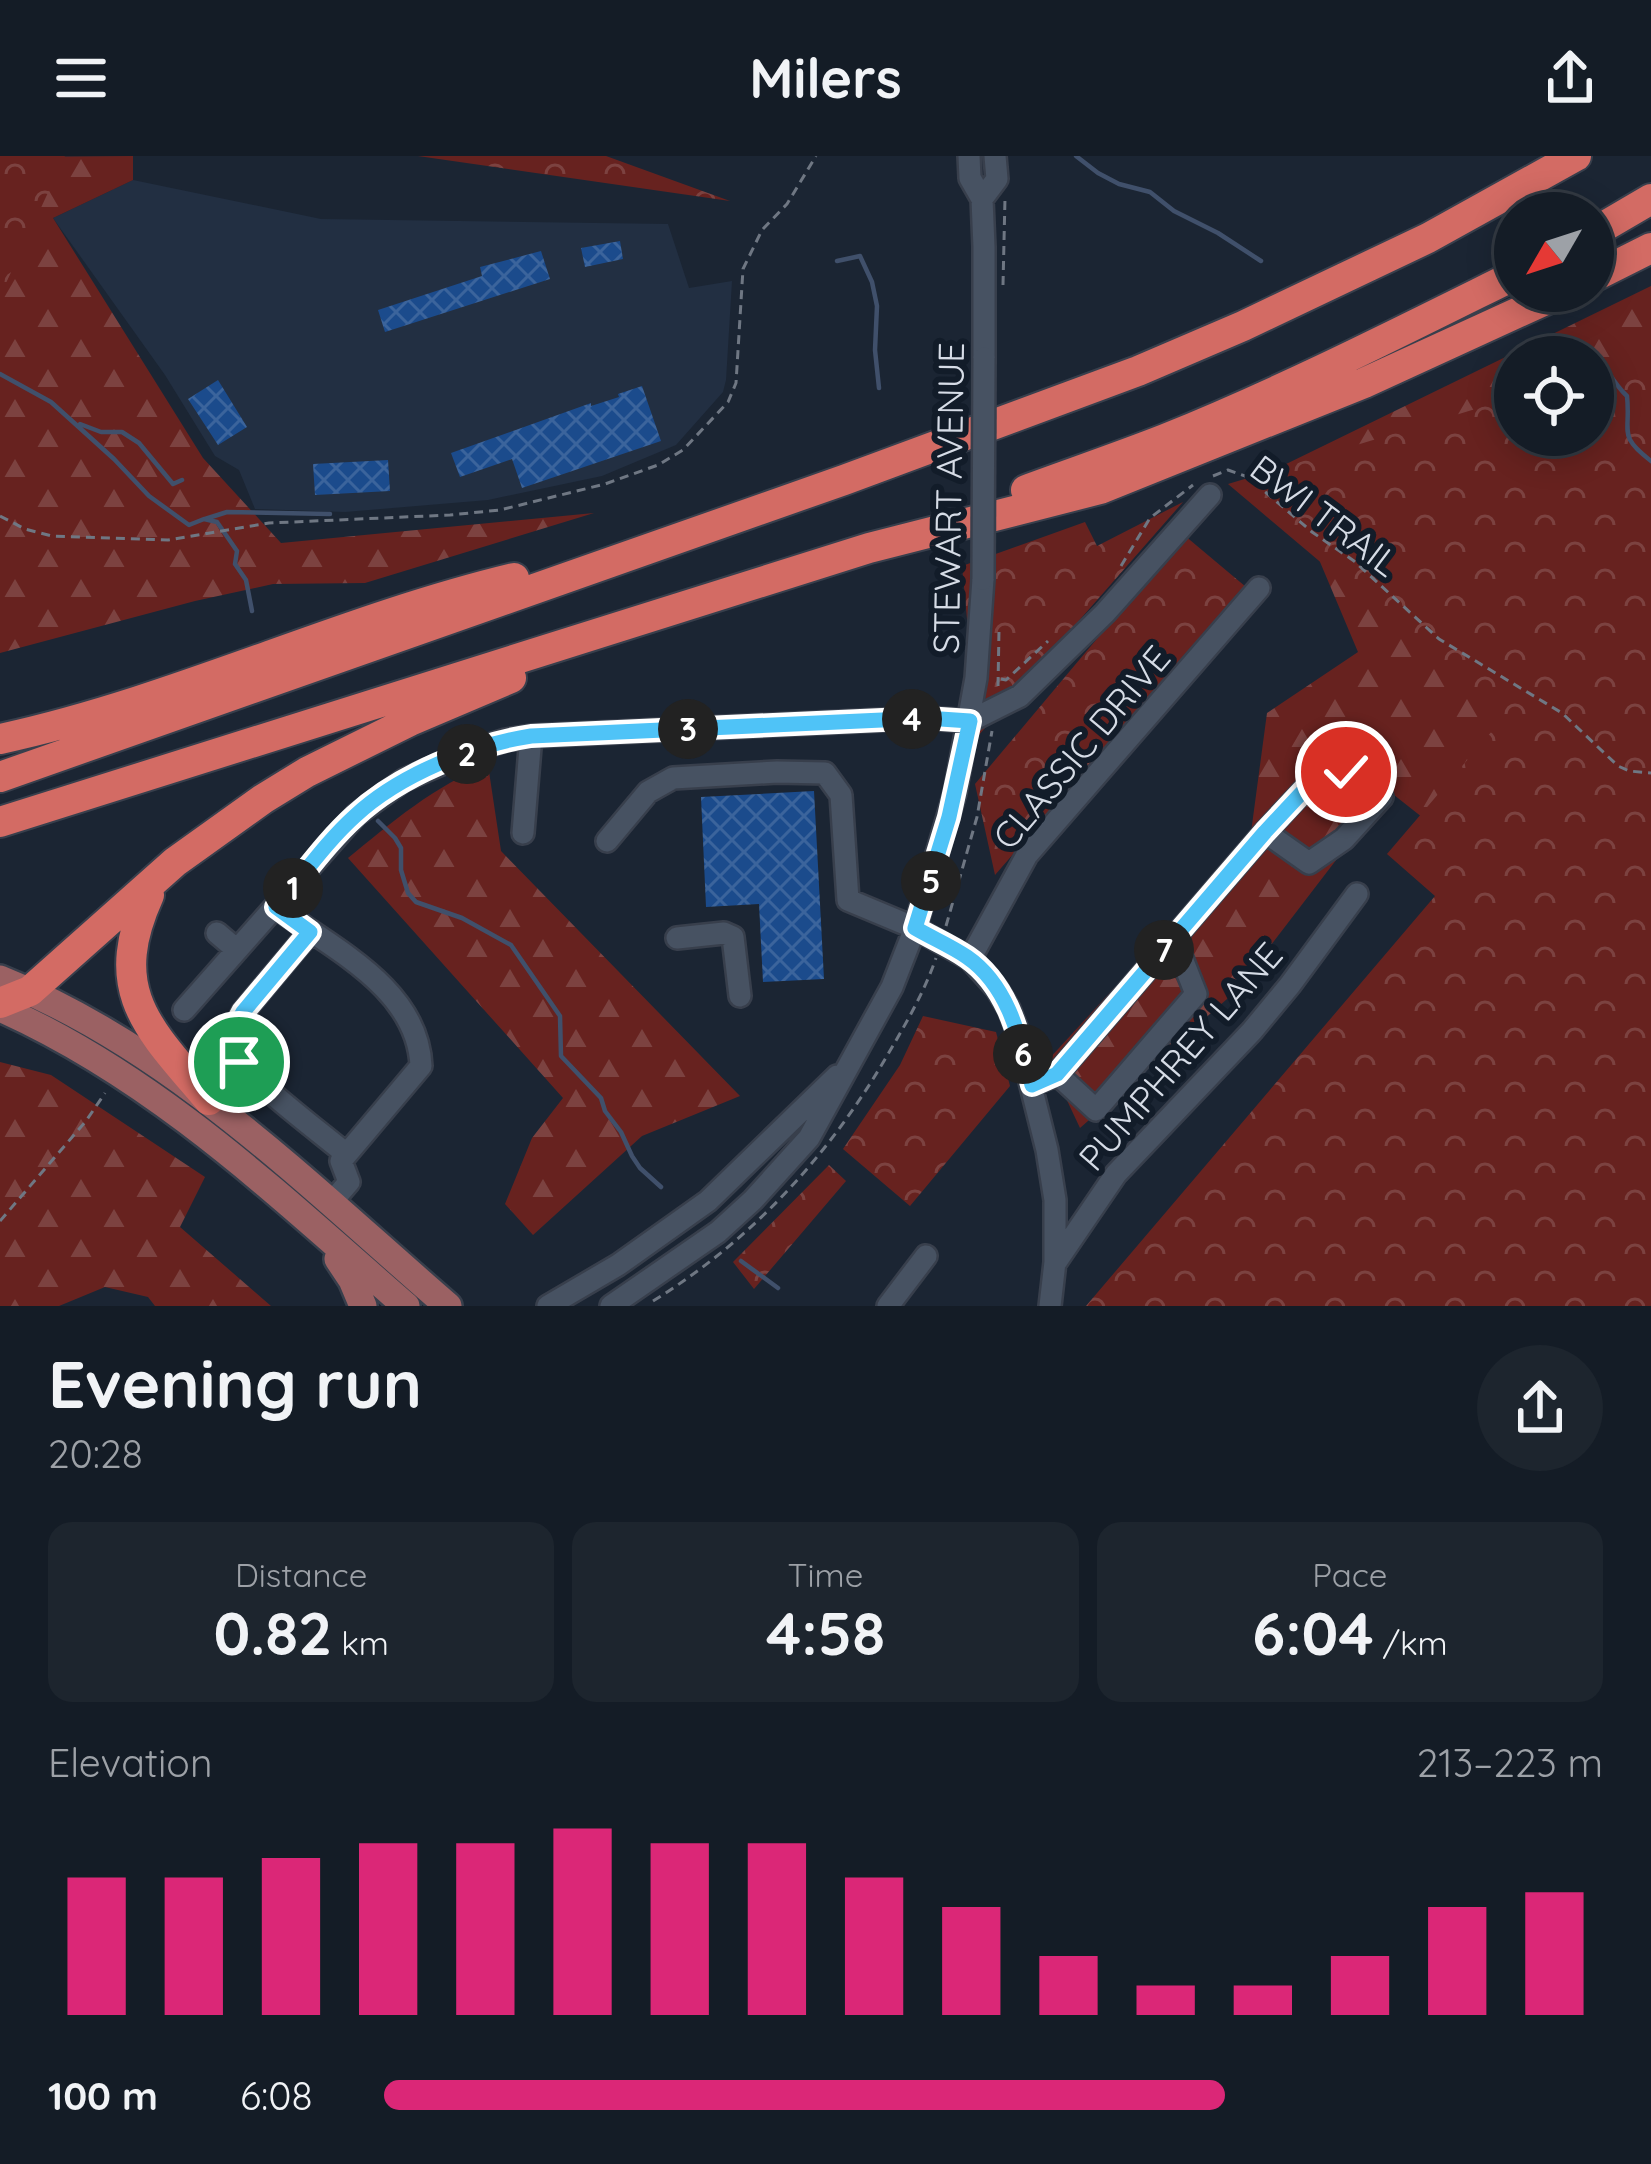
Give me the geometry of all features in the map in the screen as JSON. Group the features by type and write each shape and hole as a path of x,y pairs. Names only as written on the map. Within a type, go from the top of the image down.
{"highway":[{"path":"0,777 844,480 1138,371 1427,238 1576,156"},
{"path":"1614,221 1651,199"},
{"path":"1614,266 1651,248"},
{"path":"2,822 868,548 1164,439 1332,366 1494,285"},
{"path":"868,548 1100,489 1364,383 1519,312"},
{"path":"0,739 142,700 443,595 671,541"},
{"path":"0,1006 30,992 176,862 263,799 410,721 689,605"},
{"path":"153,884 131,945 134,992 150,1030 209,1100"}],"main road":[{"path":"0,980 134,1049 209,1100 406,1306"},
{"path":"0,1006 120,1071 448,1306"},
{"path":"324,1217 363,1306"}],"street":[{"name":"STEWART AVENUE","path":"611,1306 692,1252 753,1200 809,1138 892,987 915,928 949,817 970,721 983,580 985,247 982,199 970,178 969,156"},
{"name":"STEWART AVENUE","path":"982,199 997,179 994,156"},
{"path":"184,1010 356,815 404,780 474,750 531,736 926,718 970,721 1020,696 1105,613 1210,495"},
{"name":"CLASSIC DRIVE","path":"970,959 1027,855 1259,588"},
{"path":"524,833 531,736"},
{"path":"1032,1085 1057,1074 1265,832 1321,772 1346,772 1382,797 1344,839 1309,863 1265,832"},
{"path":"607,841 648,792 673,778 825,773 841,795 848,900 915,928 970,959 1009,1009 1032,1085 1055,1200 1050,1306"},
{"name":"PUMPHREY LANE","path":"1055,1262 1116,1174 1252,1031 1357,894"},
{"path":"276,907 338,948 382,985 399,1005 420,1046 421,1066 341,1161 349,1182 324,1217"},
{"path":"310,932 243,1012 234,1040 239,1062 346,1154"},
{"path":"217,933 238,950"},
{"path":"677,938 724,933 733,938 740,995"},
{"path":"1057,1074 1096,1110 1196,994 1174,938"},
{"name":"STEWART AVENUE","path":"548,1306 634,1254 708,1201 850,1064"},
{"path":"888,1306 926,1256"}],"path":[{"path":"0,516 52,536 168,540 269,523 450,515 500,510 605,484 678,454 733,394 743,269 761,230 787,204 817,156"},
{"path":"1003,290 1005,195"},
{"name":"BWI TRAIL","path":"1118,572 1160,508 1203,480 1228,470 1238,472 1354,561 1449,646 1562,713 1618,766 1651,773"},
{"path":"999,679 1013,675 1058,632"},
{"path":"0,1221 86,1121 120,1071"}],"shaded area":[{"path":"133,180 321,219 668,224 689,288 732,281 723,392 676,445 602,476 488,500 345,512 255,509 239,470 215,456 165,375 53,218"}],"green space":[{"path":"0,156 65,156 0,296"},
{"path":"133,156 133,180 53,218 203,458 281,543 594,513 365,583 273,584 0,653 0,157"},
{"path":"418,156 606,156 730,201"},
{"path":"1651,286 1651,983 1541,911 1389,791 1235,992 1080,1128 1048,1060 1250,840 1267,713 1358,652 1280,467 1494,363 1494,456 1614,456 1614,336 1549,336 1598,312 1614,312 1614,304"},
{"path":"1651,355 1651,1306 1086,1306 1435,896 1387,854 1504,717 1228,484 1494,403 1494,456 1614,456 1614,366"},
{"path":"1183,502 978,736 962,566 1085,522 1097,546"},
{"path":"1184,535 1246,587 995,875 975,784"},
{"path":"488,765 501,851 740,1096 642,1136 533,1235 505,1204 532,1138 563,1098 348,858 432,794"},
{"path":"923,1016 996,1032 1010,1086 910,1206 843,1149 900,1065"},
{"path":"0,1062 51,1075 205,1177 180,1227 271,1306 155,1306 148,1297 105,1287 59,1306 0,1306"},
{"path":"829,1165 846,1181 754,1289 733,1262"}],"building":[{"path":"620,241 623,259 585,267 581,248"},
{"path":"541,251 550,279 385,332 378,310 482,276 480,267"},
{"path":"218,380 247,427 218,445 188,399"},
{"path":"642,386 661,441 522,488 512,459 460,477 451,453"},
{"path":"388,460 390,491 315,495 313,464"},
{"path":"814,791 824,979 763,982 759,904 706,907 701,797"}],"waterway":[{"path":"1076,156 1119,184 1150,192 1261,261"},
{"path":"837,261 860,256 872,282 879,388"},
{"path":"0,374 51,402 149,496 189,525 204,519 217,522 237,551 235,564 246,580 252,611"},
{"path":"1614,381 1627,396 1630,439 1651,461"},
{"path":"80,424 101,432 122,432 139,443 173,484 182,480"},
{"path":"205,519 227,512 330,514"},
{"path":"378,821 401,848 401,870 416,902 462,918 511,945 560,1016 561,1056 601,1098 640,1168 661,1187"},
{"path":"741,1261 778,1288"}],"route":[{"path":"239,1062 235,1027 243,1012 310,932 276,907 356,815 404,780 506,740 926,718 970,721 956,793 915,928 970,959 997,989 1017,1030 1032,1085 1057,1074 1321,772 1346,772"}]}
